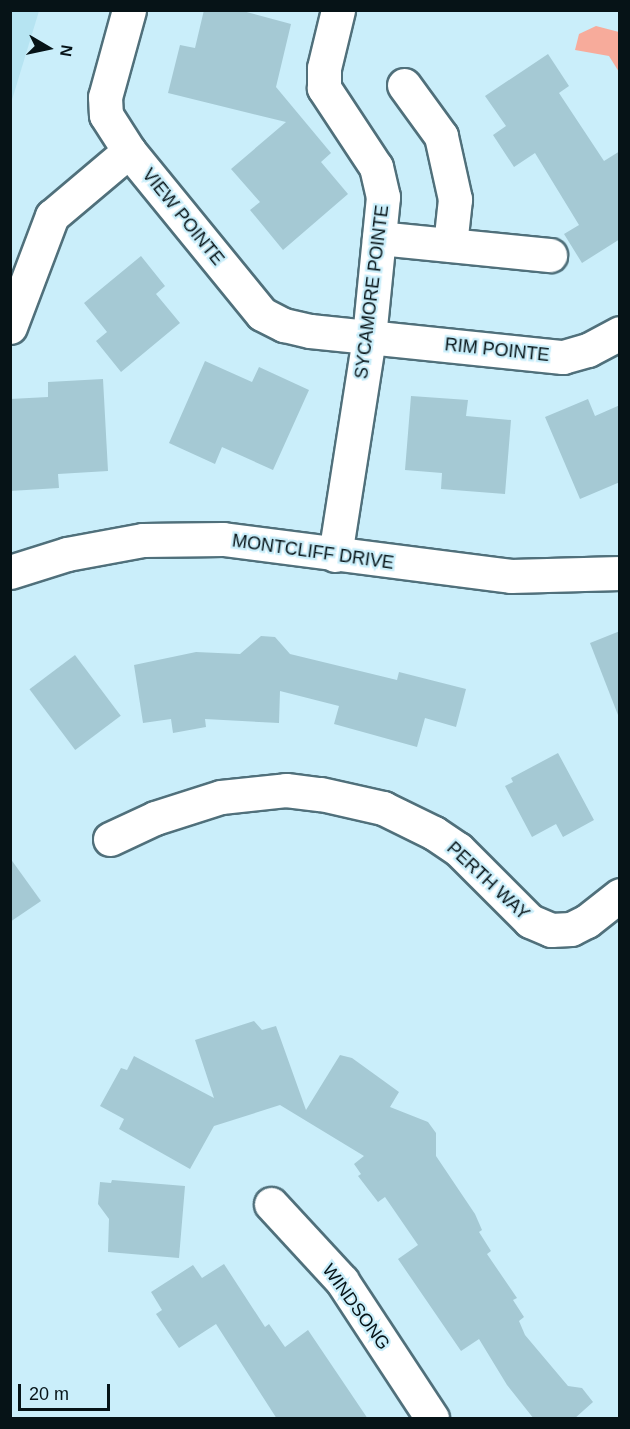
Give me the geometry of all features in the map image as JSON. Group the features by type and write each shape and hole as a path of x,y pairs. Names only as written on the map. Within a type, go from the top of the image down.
{"street":[{"name":"VIEW POINTE","path":"129,10 105,97 106,115 129,151 262,314 284,325 310,331 369,337"},
{"name":"SYCAMORE POINTE","path":"335,555 369,337 380,238 382,181 324,88 324,68 338,10"},
{"path":"404,85 441,136 455,199 450,245"},
{"path":"10,327 52,216 129,151"},
{"path":"380,238 550,255"},
{"name":"RIM POINTE","path":"369,337 563,357 588,350 620,333"},
{"name":"MONTCLIFF DRIVE","path":"10,572 68,554 143,540 224,540 511,576 620,573"},
{"name":"PERTH WAY","path":"110,839 155,818 220,797 286,790 321,794 383,808 434,833 458,849 530,921 551,930 571,929 587,921 620,895"},
{"name":"WINDSONG","path":"271,1204 342,1281 432,1419"}],"shaded area":[{"path":"10,11 39,11 11,103"},
{"path":"596,26 619,32 619,72 609,56 575,50 579,34"}],"building":[{"path":"204,10 239,10 291,24 276,87 331,153 321,162 348,194 283,250 250,210 260,202 231,169 286,122 168,93 180,45 195,48"},
{"path":"548,54 569,86 559,93 604,161 620,151 620,239 582,263 564,234 579,225 535,153 514,167 493,135 506,126 485,96"},
{"path":"141,256 165,286 156,294 180,323 121,372 96,341 107,332 84,303"},
{"path":"205,361 252,382 259,367 309,390 273,470 222,447 215,464 169,443"},
{"path":"103,379 108,471 58,474 59,488 10,491 10,399 48,397 48,382"},
{"path":"411,396 468,400 466,416 511,420 505,494 441,489 442,473 405,470"},
{"path":"588,399 595,416 620,405 620,482 580,499 545,417"},
{"path":"620,631 620,715 618,715 590,643"},
{"path":"261,636 275,637 290,654 397,680 399,672 466,689 456,727 425,718 417,747 334,724 339,706 280,691 279,723 205,719 206,727 173,733 171,719 143,723 134,665 196,652 240,654"},
{"path":"75,655 121,716 75,750 29,689"},
{"path":"558,753 594,820 563,837 556,824 532,837 505,786 513,782 511,778"},
{"path":"10,858 41,901 10,922"},
{"path":"254,1021 262,1030 276,1026 306,1110 340,1055 352,1058 399,1092 390,1107 428,1122 436,1133 436,1156 475,1214 482,1230 479,1232 491,1251 487,1254 517,1298 513,1300 524,1317 519,1321 525,1335 568,1386 582,1388 593,1402 574,1419 534,1419 507,1385 479,1339 461,1351 398,1259 418,1245 385,1197 378,1202 358,1176 361,1174 354,1164 364,1156 280,1105 214,1126 190,1169 119,1129 124,1119 100,1106 121,1068 127,1070 134,1056 214,1098 195,1040"},
{"path":"112,1180 185,1186 179,1258 108,1252 109,1219 98,1204 100,1182 111,1183"},
{"path":"224,1264 265,1327 269,1324 285,1347 308,1330 368,1419 277,1419 216,1324 179,1348 156,1314 162,1310 151,1292 193,1265 202,1278"}]}
